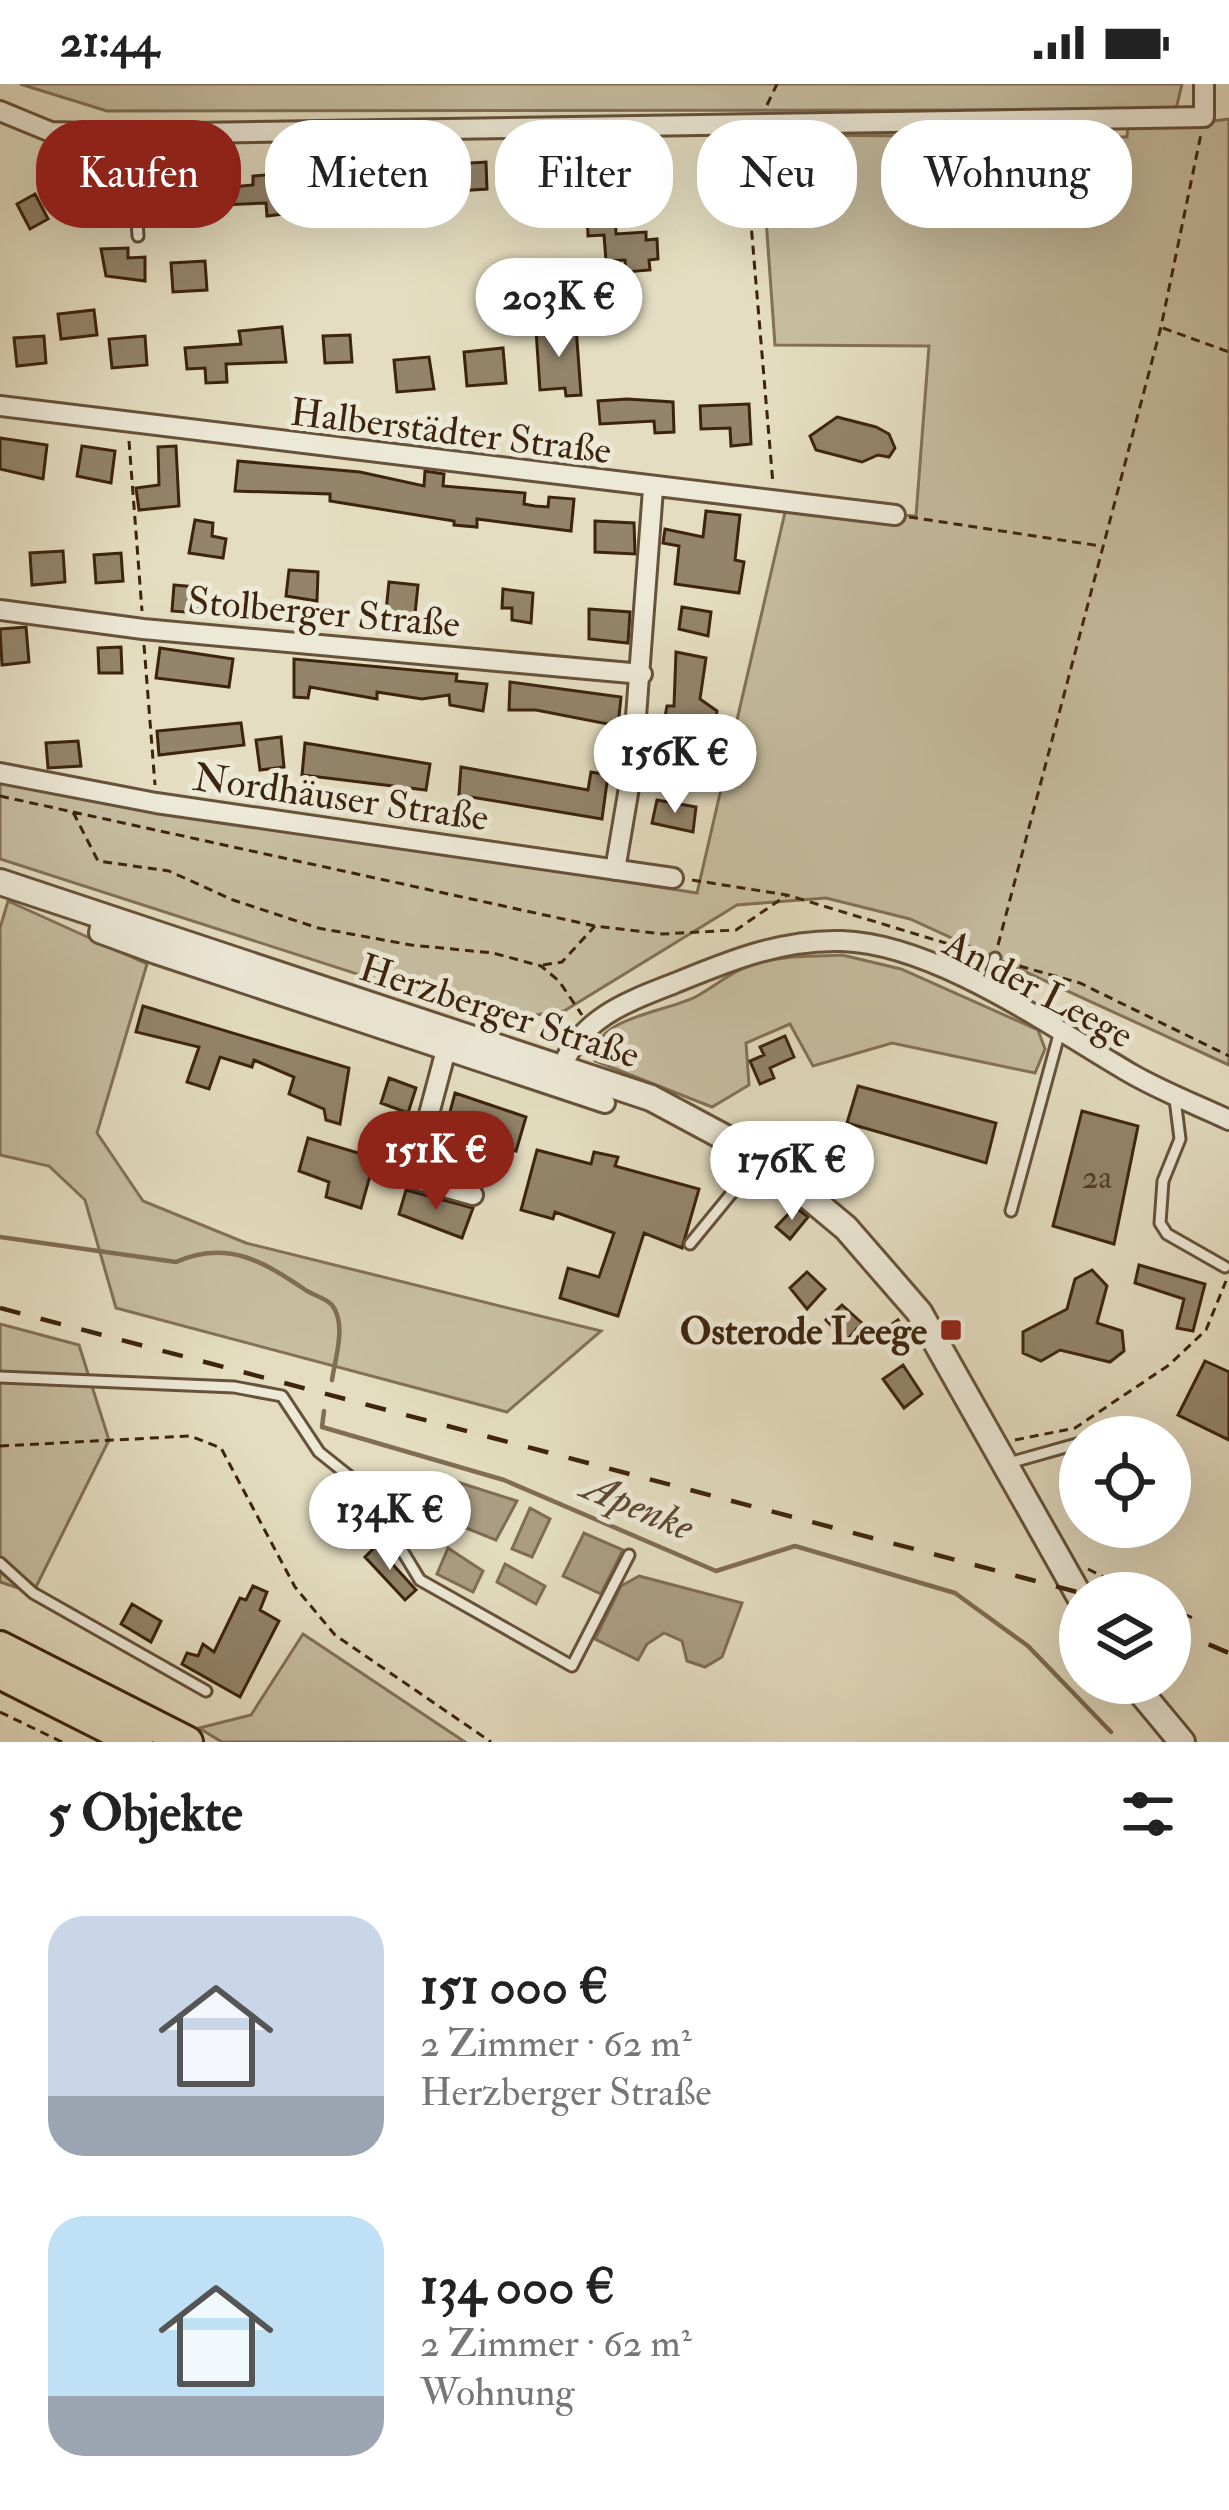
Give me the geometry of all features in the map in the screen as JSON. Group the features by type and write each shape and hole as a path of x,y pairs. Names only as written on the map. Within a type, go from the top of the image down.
{"highway":[{"path":"0,1647 187,1742"},
{"path":"0,1673 137,1742"}],"street":[{"path":"857,122 1204,117 1204,84"},
{"path":"0,112 36,126"},
{"path":"241,132 697,125"},
{"name":"Halberstädter Straße","path":"0,406 895,515"},
{"path":"615,870 642,674 653,489"},
{"name":"Stolberger Straße","path":"0,610 143,629 642,674"},
{"name":"Nordhäuser Straße","path":"0,773 156,803 673,878"},
{"name":"Herzberger Straße","path":"0,882 562,1067 683,1112 761,1157 846,1228 919,1312 1004,1453 1066,1572"},
{"name":"Herzberger Straße","path":"102,916 99,933 604,1103"},
{"name":"An der Leege","path":"562,1067 589,1027 643,995 756,951 845,940 905,956 986,988 1229,1120"},
{"name":"Herzberger Straße","path":"446,1050 412,1178 473,1195"},
{"path":"1150,1704 1182,1742"}],"lane":[{"path":"137,228 138,236"},
{"path":"986,988 995,958"},
{"path":"1010,1210 1060,1030"},
{"path":"1174,1094 1180,1139 1163,1181 1160,1222 1167,1234 1225,1268"},
{"path":"690,1244 761,1157"},
{"path":"0,1377 234,1387 282,1396 319,1452 364,1488 420,1580 572,1666 629,1555"},
{"path":"1004,1453 1059,1446"},
{"path":"0,1562 33,1593 206,1691"}],"path":[{"path":"754,120 777,84"},
{"path":"995,958 1161,327 1204,117"},
{"path":"758,228 775,504"},
{"path":"1161,327 1229,352"},
{"path":"895,515 1103,546"},
{"path":"0,796 596,926 663,934 736,930 787,895"},
{"path":"73,812 98,861 169,871 232,900 318,928 411,945 494,953 541,966 559,981 589,1027"},
{"path":"673,878 787,895 1080,983 1229,1056"},
{"path":"541,966 562,962 596,926"},
{"path":"1004,1453 1075,1428 1168,1365 1215,1316 1225,1268"},
{"path":"0,1446 190,1436 209,1439 220,1448 295,1587 335,1635 491,1742"},
{"path":"1072,1563 1091,1572"},
{"path":"1191,1617 1195,1619"},
{"path":"0,1712 62,1742"}],"shaded area":[{"path":"20,84 1182,84 1172,126 1229,119 1229,1065 910,919 826,898 737,905 564,1011 500,1020 0,859 0,782 697,893 786,508 916,516 929,346 775,345 767,228 857,228 857,136 881,136 881,228 1132,228 1129,110 107,111"},
{"path":"8,901 147,964 97,1133 143,1201 246,1243 601,1331 507,1412 116,1308 85,1200 49,1166 0,1155 0,928"},
{"path":"842,955 901,969 1038,1030 1045,1049 1035,1073 892,1043 813,1066 790,1024 746,1043 749,1085 712,1107 595,1061 596,1046 618,1025 686,1001 748,966"},
{"path":"0,1324 79,1345 109,1440 33,1593 0,1582"},
{"path":"451,1480 517,1501 496,1540 441,1518"},
{"path":"530,1508 550,1519 532,1557 512,1549"},
{"path":"584,1533 623,1550 601,1594 563,1576"},
{"path":"448,1548 483,1571 473,1592 437,1574"},
{"path":"505,1564 545,1586 536,1604 497,1582"},
{"path":"639,1576 742,1603 722,1657 705,1667 687,1661 682,1641 664,1633 647,1644 638,1660 595,1639 621,1586"},
{"path":"303,1634 465,1742 222,1742 199,1728 251,1715"}],"building":[{"path":"486,162 487,189 471,190 471,163"},
{"path":"265,175 265,203 241,204 241,186 253,185 253,176"},
{"path":"35,194 36,226 30,229 17,204"},
{"path":"588,228 616,228 616,234 646,232 646,240 657,239 658,259 649,260 650,270 626,272 625,260 606,261 604,235 588,236"},
{"path":"128,248 128,258 145,257 145,281 106,276 101,249"},
{"path":"205,261 207,290 173,292 171,263"},
{"path":"94,310 97,335 61,339 58,314"},
{"path":"282,327 286,362 226,364 227,382 206,383 205,368 187,369 185,348 241,344 239,331"},
{"path":"576,327 581,395 566,396 565,388 540,390 536,330"},
{"path":"350,335 352,362 325,363 323,336"},
{"path":"44,336 46,363 17,366 14,338"},
{"path":"145,336 147,365 112,368 109,339"},
{"path":"503,348 506,383 467,386 464,352"},
{"path":"429,357 434,389 397,392 394,360"},
{"path":"598,401 673,402 674,432 655,433 654,421 600,424"},
{"path":"749,404 751,444 731,446 730,428 701,429 700,406"},
{"path":"837,417 876,427 889,434 895,448 889,457 878,455 862,462 816,450 810,436"},
{"path":"0,438 47,445 43,479 0,469"},
{"path":"82,446 115,451 111,483 77,476"},
{"path":"176,446 179,506 139,510 136,488 159,485 158,447"},
{"path":"238,461 360,472 424,486 425,471 444,474 443,486 525,493 524,504 535,506 548,507 549,497 574,499 571,531 477,519 477,527 454,525 454,521 330,501 330,494 235,491"},
{"path":"706,511 740,515 735,560 744,562 739,593 675,584 679,546 663,543 665,529 703,537"},
{"path":"195,520 213,523 212,536 226,539 223,558 189,553"},
{"path":"595,521 634,523 635,554 595,552"},
{"path":"63,551 65,582 32,585 30,553"},
{"path":"121,553 123,581 96,583 94,555"},
{"path":"289,570 318,572 317,601 286,596"},
{"path":"389,582 418,585 415,614 386,611"},
{"path":"174,585 210,588 208,614 172,611"},
{"path":"503,589 533,593 531,623 512,620 512,608 502,608"},
{"path":"682,607 711,612 708,636 679,629"},
{"path":"589,609 630,612 628,643 589,639"},
{"path":"26,627 29,662 2,665 0,629"},
{"path":"121,647 122,673 99,673 98,648"},
{"path":"160,648 233,659 229,687 156,678"},
{"path":"676,652 706,658 700,699 717,711 713,737 695,734 692,782 654,774 667,706 674,706"},
{"path":"294,659 457,674 456,681 487,684 483,711 450,705 449,695 422,699 377,692 377,699 310,687 308,698 294,697"},
{"path":"510,682 621,697 618,726 536,710 509,710"},
{"path":"241,723 244,745 159,755 157,731"},
{"path":"281,737 284,767 260,770 256,740"},
{"path":"78,741 81,766 48,768 46,743"},
{"path":"305,743 430,764 426,790 302,775"},
{"path":"461,767 588,790 591,772 608,775 602,819 459,795"},
{"path":"657,800 696,807 693,832 652,823"},
{"path":"143,1006 349,1068 340,1124 326,1120 324,1109 289,1094 294,1077 254,1060 252,1067 220,1057 209,1089 187,1082 199,1047 136,1032"},
{"path":"785,1036 794,1057 770,1068 774,1078 760,1084 750,1061 764,1055 760,1047"},
{"path":"389,1078 416,1088 408,1113 381,1103"},
{"path":"858,1086 996,1123 986,1163 847,1123"},
{"path":"455,1093 526,1117 516,1151 446,1127"},
{"path":"1082,1111 1138,1126 1114,1244 1053,1226"},
{"path":"308,1138 375,1158 361,1208 326,1197 329,1182 299,1171"},
{"path":"537,1150 591,1164 594,1152 618,1157 615,1166 699,1189 682,1248 644,1233 618,1316 560,1298 568,1268 599,1277 614,1233 555,1212 553,1219 521,1210"},
{"path":"406,1190 473,1208 462,1238 399,1214"},
{"path":"795,1207 808,1217 790,1239 776,1227"},
{"path":"1139,1265 1205,1284 1193,1331 1177,1328 1184,1299 1135,1283"},
{"path":"1092,1270 1107,1286 1097,1323 1122,1331 1124,1351 1110,1362 1060,1350 1041,1361 1023,1353 1023,1332 1067,1309 1075,1279"},
{"path":"807,1272 825,1289 807,1309 790,1288"},
{"path":"842,1305 862,1323 846,1341 826,1320"},
{"path":"898,1320 914,1346 897,1356 882,1331"},
{"path":"1205,1361 1229,1372 1229,1440 1191,1421 1191,1416 1178,1415"},
{"path":"903,1365 922,1394 904,1408 883,1379"},
{"path":"340,1480 362,1503 354,1521 327,1497"},
{"path":"400,1487 425,1499 412,1528 389,1512"},
{"path":"376,1546 416,1590 405,1600 365,1557"},
{"path":"253,1586 267,1592 260,1610 279,1621 240,1697 182,1664 187,1653 198,1656 203,1644 214,1652 240,1598 246,1600"},
{"path":"132,1604 161,1621 151,1642 121,1624"}],"waterway":[{"name":"Apenke","path":"0,1237 176,1262 195,1255 229,1253 260,1263 332,1305 339,1332 332,1380"},
{"name":"Apenke","path":"324,1411 322,1427 504,1480 716,1571 795,1546 955,1593 1028,1646 1111,1732"}],"railway":[{"path":"0,1308 1059,1587"},
{"path":"1191,1637 1229,1653"}],"place":[{"name":"Osterode Leege","path":"951,1330"}]}
